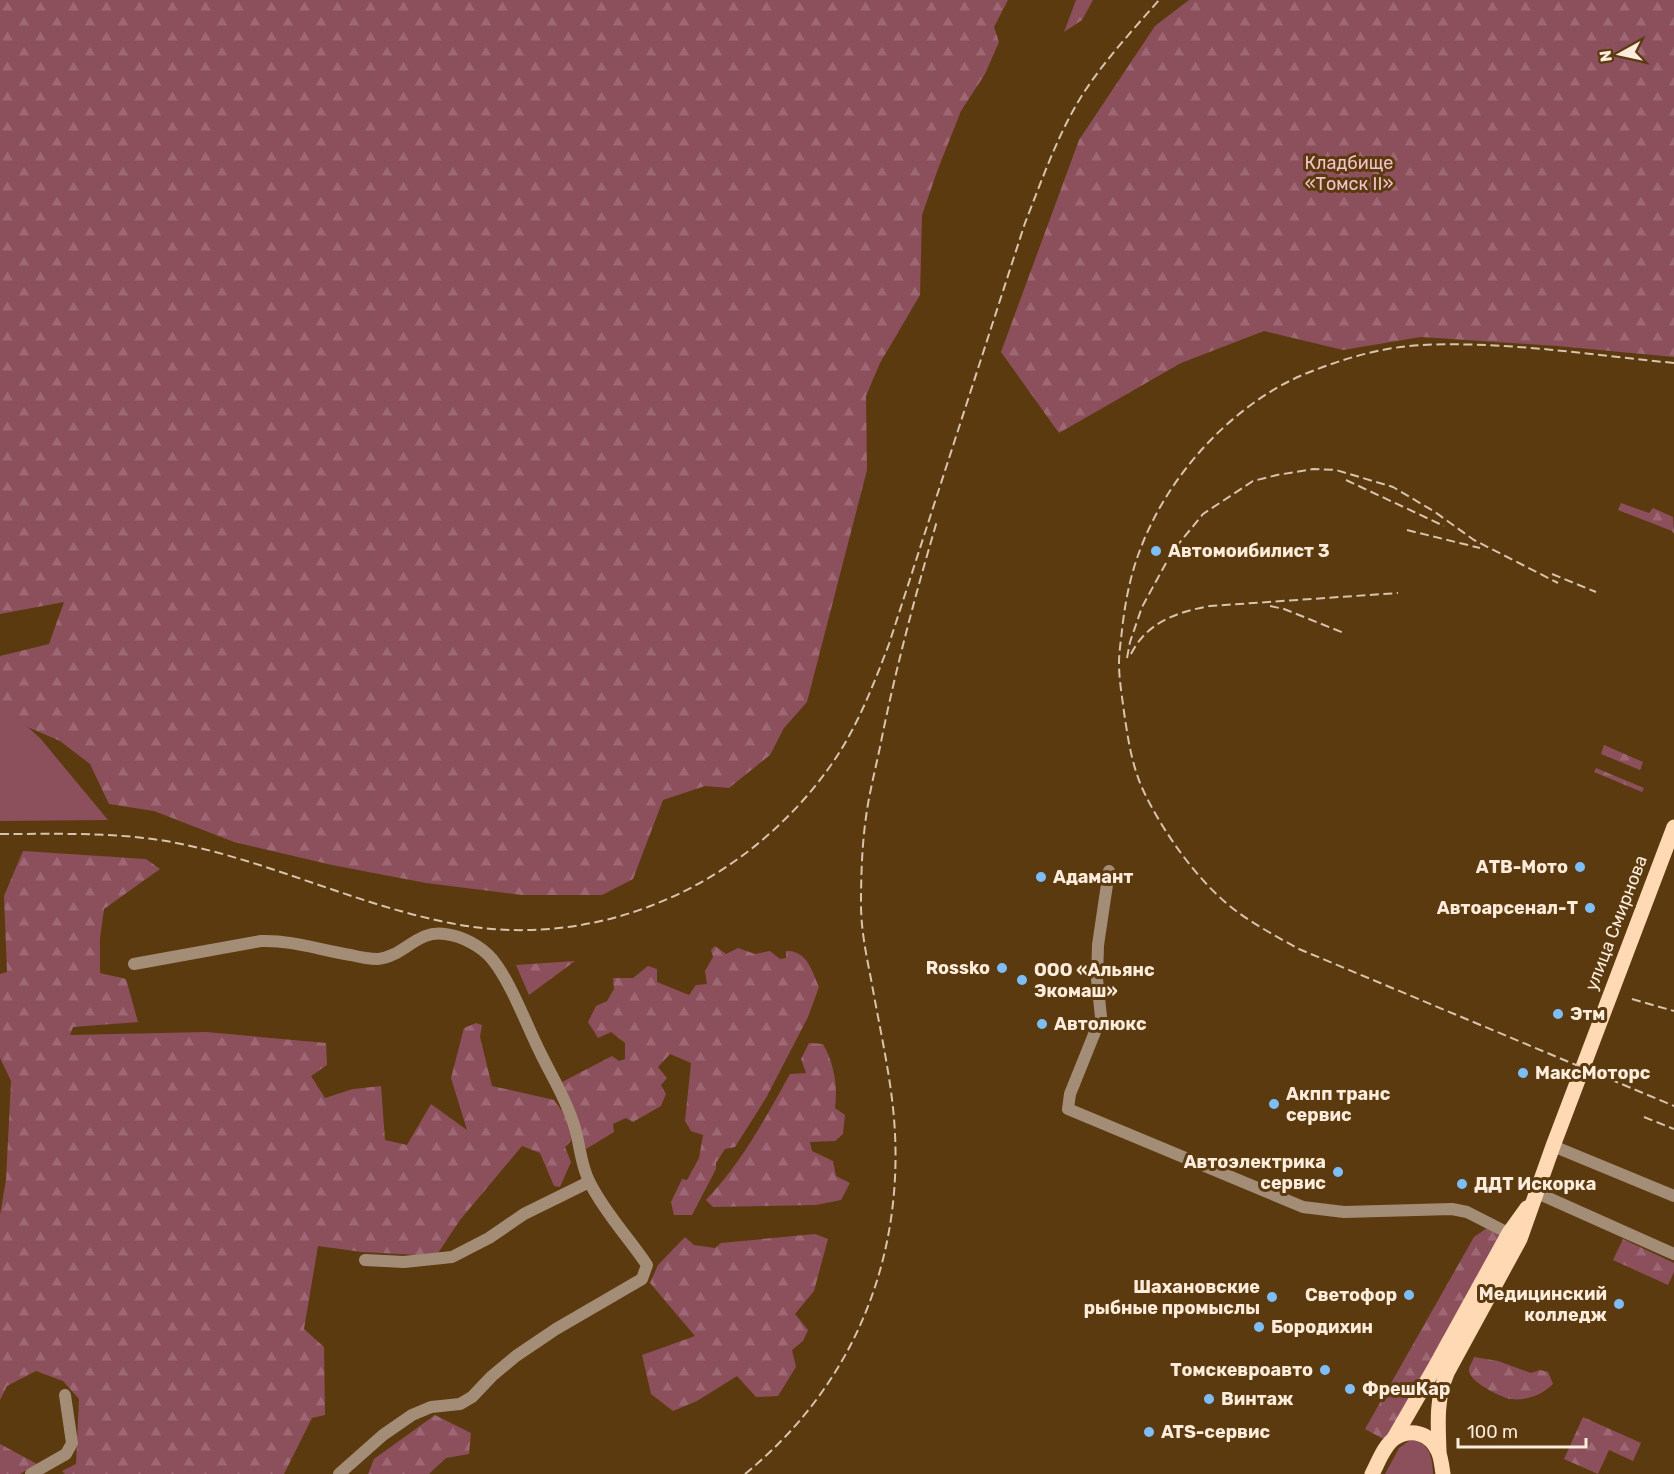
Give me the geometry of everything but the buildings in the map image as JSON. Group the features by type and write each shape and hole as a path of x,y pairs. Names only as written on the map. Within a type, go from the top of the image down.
{"main road":[{"name":"улица Смирнова","path":"1443,1473 1438,1451 1437,1410 1442,1386 1534,1197 1674,827"},
{"name":"улица Смирнова","path":"1372,1474 1514,1236"},
{"path":"1394,1438 1416,1433 1425,1435 1438,1451"}],"street":[{"path":"1109,871 1098,945 1097,980 1101,1017 1070,1094 1068,1109 1303,1207 1344,1212 1452,1209 1467,1212 1514,1236"},
{"path":"134,964 261,941 278,940 326,951 379,959 389,956 428,934 444,933 481,948 493,960 515,999 573,1122 589,1182 616,1224 647,1265 642,1279 556,1329 516,1356 472,1397 460,1404 438,1406 412,1415 383,1435 339,1474"},
{"path":"1552,1146 1674,1196"},
{"path":"365,1260 404,1262 452,1257 489,1238 524,1214 589,1182"},
{"path":"1534,1197 1674,1254"},
{"path":"31,1474 66,1454 70,1449 72,1443 65,1395"}],"green space":[{"path":"0,0 1008,0 994,27 999,42 985,74 961,111 922,215 920,295 880,363 866,396 867,470 807,702 784,728 770,755 729,788 705,786 663,800 633,879 602,895 522,895 426,883 332,865 234,842 154,811 109,804 90,764 60,741 9,719 0,706 0,656 49,644 64,602 0,614"},
{"path":"1076,0 1093,0 1082,20 1064,32"},
{"name":"Кладбище «Томск II»","path":"1189,0 1674,0 1674,357 1421,337 1343,350 1264,331 1181,363 1059,433 1001,352 1079,140 1155,26"},
{"path":"1621,503 1649,513 1653,508 1673,517 1674,534 1672,531 1618,510"},
{"path":"0,702 40,738 108,820 0,821"},
{"path":"1604,745 1643,762 1640,770 1601,754"},
{"path":"1596,768 1644,788 1642,792 1594,772"},
{"path":"23,851 146,859 160,869 104,909 100,938 100,973 126,979 138,1022 73,1027 70,1035 206,1032 326,1043 327,1065 311,1076 325,1098 353,1089 381,1086 385,1140 407,1145 431,1104 467,1130 451,1078 464,1028 476,1023 482,1025 480,1037 492,1086 554,1100 570,1122 571,1141 565,1147 571,1162 560,1187 554,1186 540,1153 522,1146 460,1220 436,1256 362,1252 318,1246 304,1329 324,1347 325,1415 312,1418 284,1474 65,1474 62,1471 76,1464 79,1399 63,1381 36,1371 7,1386 0,1400 0,1215 6,1180 11,1081 0,1058 0,974 7,972 4,896"},
{"path":"715,946 726,954 738,948 755,954 770,951 780,959 786,958 786,951 799,954 808,963 819,987 808,1017 766,1098 735,1147 725,1149 716,1163 716,1169 692,1215 674,1215 671,1202 682,1179 687,1180 699,1158 703,1135 691,1131 685,1121 691,1063 670,1054 658,1067 667,1078 661,1085 666,1094 661,1106 633,1122 626,1118 613,1124 614,1132 586,1149 562,1082 612,1056 619,1061 625,1059 625,1043 611,1032 598,1038 588,1022 596,1006 607,1001 614,989 613,978 633,978 648,966 657,969 657,982 689,995 696,985 707,984 705,971 713,957 711,950"},
{"path":"575,961 529,995 516,965"},
{"path":"809,1043 823,1044 827,1051 834,1075 835,1108 845,1115 843,1134 835,1141 810,1142 812,1151 833,1161 836,1176 850,1183 841,1200 816,1205 713,1207 706,1200 742,1155 790,1074 806,1073 801,1059"},
{"path":"1487,1228 1501,1236 1385,1440 1365,1429 1474,1237"},
{"path":"815,1234 828,1239 814,1291 795,1314 808,1330 803,1341 792,1350 796,1367 778,1396 756,1397 737,1376 697,1401 673,1411 651,1394 642,1355 695,1336 650,1283 658,1265 685,1237 694,1245 715,1248 721,1243"},
{"path":"1623,1239 1674,1263 1674,1272 1668,1285 1613,1260"},
{"path":"1474,1357 1498,1361 1531,1373 1540,1370 1548,1372 1553,1384 1539,1394 1528,1398 1505,1398 1485,1388 1470,1374 1469,1370"},
{"path":"435,1415 471,1433 469,1454 446,1458 429,1474 368,1474 374,1459"},
{"path":"1583,1417 1641,1443 1633,1461 1609,1450 1598,1474 1564,1459"},
{"path":"1410,1440 1417,1441 1429,1451 1433,1474 1385,1474 1399,1448"},
{"path":"0,1444 37,1464 20,1474 0,1474"}],"railway":[{"path":"0,834 104,835 166,841 238,858 414,915 450,923 505,930 560,928 613,918 664,901 712,876 756,845 796,808 831,765 857,722 889,644 1025,223 1050,158 1081,97 1118,47 1159,0"},
{"path":"1674,363 1517,347 1453,344 1407,346 1375,351 1344,360 1300,376 1274,390 1249,406 1225,426 1184,471 1166,497 1152,523 1133,570 1128,590 1119,663 1129,743 1136,773 1144,792 1169,836 1190,865 1233,909 1299,949 1674,1106"},
{"path":"1127,658 1142,607 1172,552 1203,514 1253,481 1277,475 1313,469 1336,470 1393,487 1435,512 1474,540 1558,583"},
{"path":"1346,480 1444,526"},
{"path":"745,1474 785,1437 819,1397 846,1353 868,1306 883,1257 893,1206 896,1153 890,1084 863,932 861,904 863,849 869,800 892,690 937,521"},
{"path":"1407,530 1480,548"},
{"path":"1552,574 1596,592"},
{"path":"1131,654 1145,634 1154,626 1175,615 1198,608 1398,593"},
{"path":"1270,606 1284,609 1344,633"},
{"path":"1632,999 1674,1011"},
{"path":"1644,1117 1674,1129"}],"place":[{"name":"Автомоибилист 3","path":"1156,551"},
{"name":"АТВ-Мото","path":"1580,867"},
{"name":"Адамант","path":"1041,877"},
{"name":"Автоарсенал-Т","path":"1590,908"},
{"name":"Rossko","path":"1002,968"},
{"name":"ООО «Альянс Экомаш»","path":"1022,980"},
{"name":"Этм","path":"1558,1014"},
{"name":"Автолюкс","path":"1042,1024"},
{"name":"МаксМоторс","path":"1523,1073"},
{"name":"Акпп транс сервис","path":"1274,1104"},
{"name":"Автоэлектрика сервис","path":"1338,1172"},
{"name":"ДДТ Искорка","path":"1462,1184"},
{"name":"Светофор","path":"1409,1295"},
{"name":"Шахановские рыбные промыслы","path":"1272,1297"},
{"name":"Медицинский колледж","path":"1619,1304"},
{"name":"Бородихин","path":"1259,1327"},
{"name":"Томскевроавто","path":"1325,1370"},
{"name":"ФрешКар","path":"1350,1389"},
{"name":"Винтаж","path":"1209,1399"},
{"name":"ATS-сервис","path":"1149,1432"}]}
